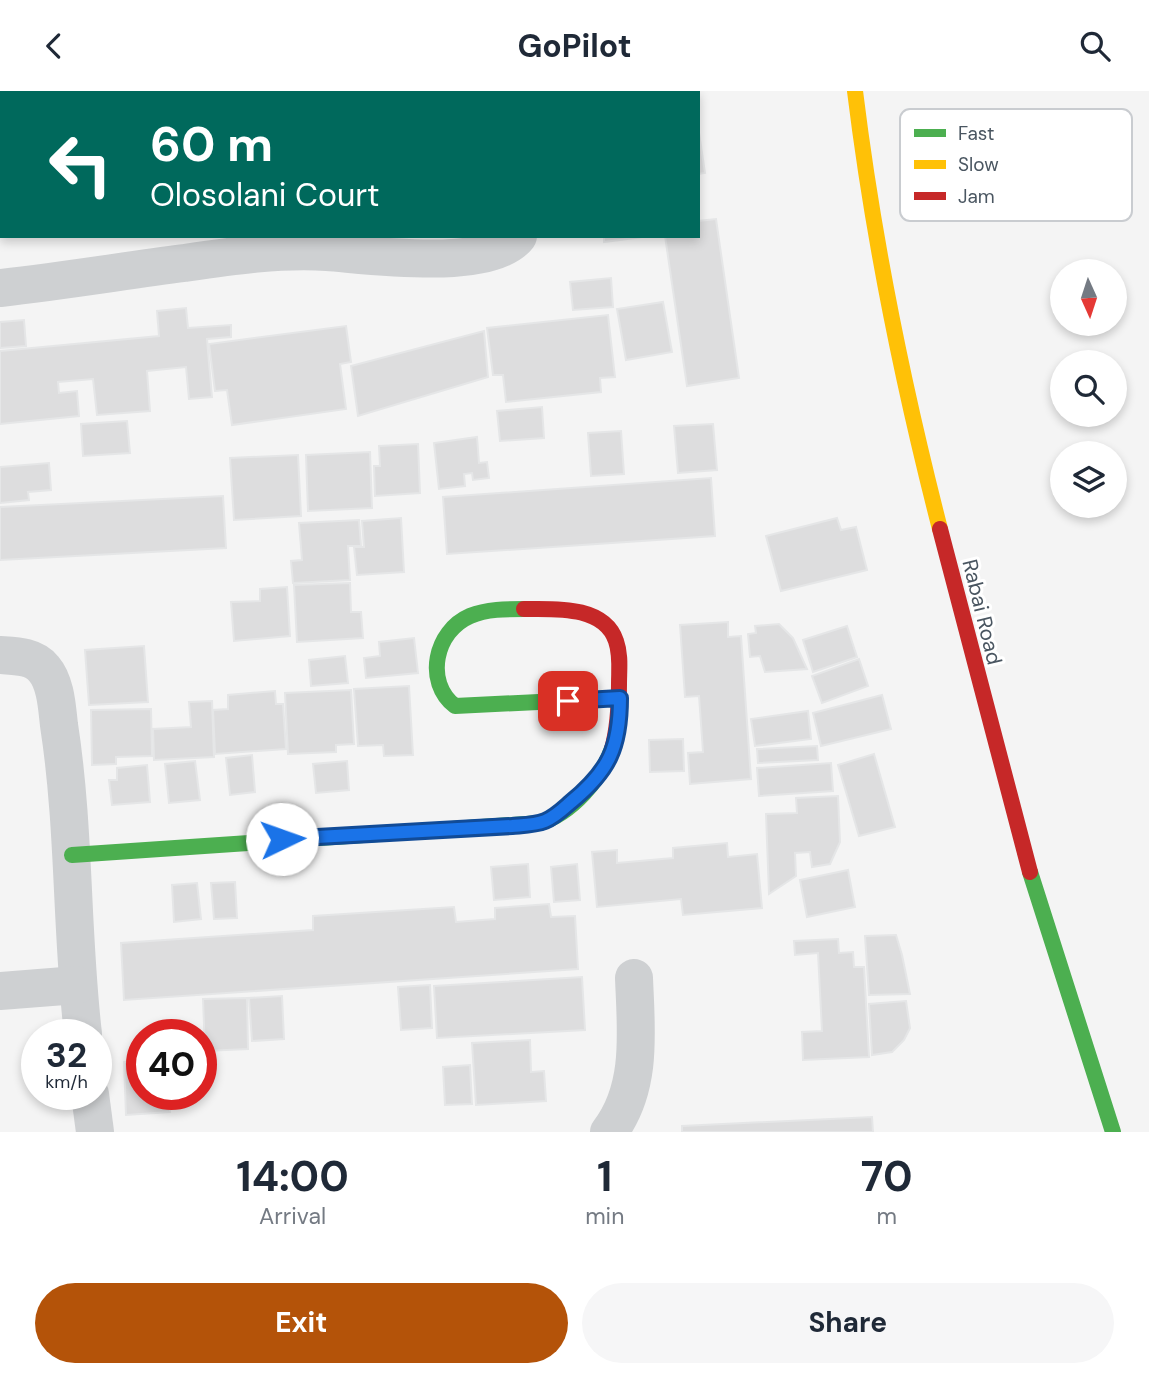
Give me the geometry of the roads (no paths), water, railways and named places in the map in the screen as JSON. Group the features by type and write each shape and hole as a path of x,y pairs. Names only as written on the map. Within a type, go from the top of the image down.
{"street":[{"name":"Rabai Road","path":"855,91 863,157 931,493 1024,853 1113,1132"},
{"path":"0,288 254,254 323,252 447,259 495,251 513,243 517,238"},
{"path":"72,855 542,822 553,817 602,773 613,751 620,718 620,698 618,653 612,632 597,619 570,610 506,608 482,611 461,619 447,632 436,659 437,687 446,700 455,706 620,698"},
{"path":"0,655 35,660 50,680 65,762 81,1019"},
{"path":"609,1132 634,1077 634,978"},
{"path":"0,991 77,985"},
{"path":"92,1110 95,1132"}]}
